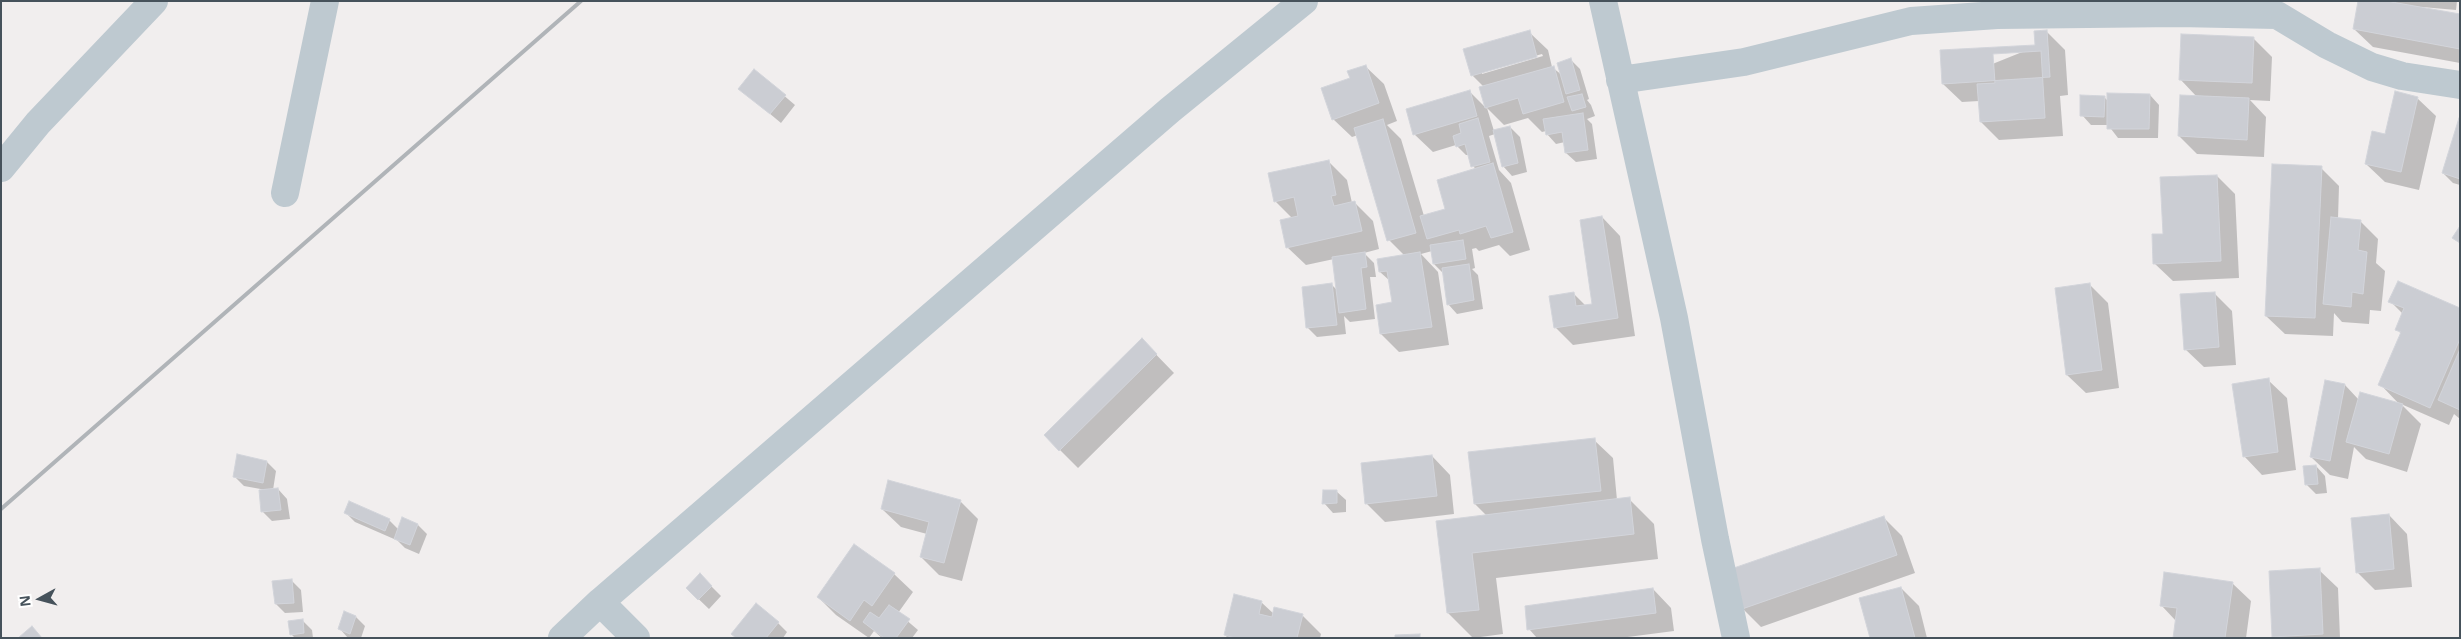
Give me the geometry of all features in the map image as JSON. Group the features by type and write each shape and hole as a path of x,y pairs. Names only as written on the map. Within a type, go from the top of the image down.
{"street":[{"path":"1,168 38,123 154,1"},
{"path":"285,193 325,1"},
{"path":"562,638 600,602 1170,110 1304,1"},
{"path":"1603,1 1674,318 1714,539 1736,638"},
{"path":"1620,80 1744,62 1911,21 1997,14 2168,13 2277,15 2327,45 2372,67 2402,76 2460,85"},
{"path":"600,602 636,638"}],"building":[{"path":"2358,1 2386,1 2460,14 2460,49 2353,29"},
{"path":"1530,30 1537,57 1471,76 1463,49"},
{"path":"2047,30 2050,77 1942,84 1940,50 2035,45 2034,31"},
{"path":"2181,34 2254,37 2252,83 2179,80"},
{"path":"2041,51 2045,118 1980,122 1977,84 1995,83 1993,54"},
{"path":"1571,58 1580,90 1566,94 1557,63"},
{"path":"1366,65 1379,103 1332,120 1321,88 1350,78 1347,71"},
{"path":"1554,66 1564,102 1523,114 1518,98 1485,108 1479,87"},
{"path":"754,69 786,95 770,114 738,89"},
{"path":"1470,90 1477,116 1413,135 1406,109"},
{"path":"2395,91 2418,97 2401,172 2365,164 2372,131 2385,134"},
{"path":"2107,93 2150,94 2149,129 2107,129"},
{"path":"1582,94 1586,107 1572,111 1567,97"},
{"path":"2080,95 2105,96 2104,117 2080,116"},
{"path":"2180,95 2249,98 2247,140 2178,136"},
{"path":"1583,113 1588,150 1565,153 1562,132 1546,135 1543,119"},
{"path":"1478,118 1490,162 1471,167 1465,144 1456,147 1453,136 1461,133 1459,124"},
{"path":"2460,118 2460,179 2442,173"},
{"path":"1383,119 1416,233 1387,241 1354,128"},
{"path":"1510,126 1518,163 1502,167 1493,130"},
{"path":"1329,160 1336,195 1331,196 1334,206 1355,201 1362,231 1286,248 1280,220 1298,216 1294,197 1274,202 1268,173"},
{"path":"1493,163 1513,232 1491,238 1486,226 1460,234 1459,230 1427,239 1420,216 1445,209 1437,180"},
{"path":"2272,164 2322,166 2315,318 2265,316"},
{"path":"2217,175 2221,261 2153,264 2152,234 2163,234 2160,177"},
{"path":"1602,216 1618,318 1554,328 1549,296 1574,292 1576,306 1592,304 1580,220"},
{"path":"2331,217 2361,220 2358,250 2367,252 2363,294 2352,292 2351,307 2323,304"},
{"path":"2460,226 2460,243 2452,238"},
{"path":"1463,240 1466,259 1433,264 1430,245"},
{"path":"1365,252 1367,267 1361,268 1366,309 1339,313 1332,257"},
{"path":"1420,252 1432,327 1380,334 1376,305 1392,302 1387,271 1379,272 1377,259"},
{"path":"1469,264 1474,300 1447,305 1442,268"},
{"path":"2398,281 2460,308 2460,339 2430,408 2378,385 2401,332 2395,330 2404,308 2388,302"},
{"path":"1332,283 1337,325 1306,328 1302,287"},
{"path":"2090,283 2102,370 2066,375 2055,288"},
{"path":"2215,292 2219,347 2184,350 2180,294"},
{"path":"1142,338 1157,354 1059,451 1044,435"},
{"path":"2460,349 2460,410 2438,400"},
{"path":"2269,378 2278,452 2243,457 2232,384"},
{"path":"2325,380 2345,384 2330,461 2310,457"},
{"path":"2360,392 2403,404 2389,454 2346,442"},
{"path":"1595,438 1601,491 1474,504 1468,452"},
{"path":"237,454 267,461 263,483 233,477"},
{"path":"1432,455 1437,496 1365,504 1361,463"},
{"path":"2316,465 2318,484 2305,485 2303,466"},
{"path":"888,480 961,500 944,563 920,557 929,522 881,509"},
{"path":"278,488 281,510 261,512 259,490"},
{"path":"1323,490 1337,490 1337,503 1322,504"},
{"path":"1630,497 1634,534 1472,553 1479,610 1447,613 1436,521"},
{"path":"349,501 390,519 385,531 344,513"},
{"path":"2389,514 2394,569 2356,573 2351,518"},
{"path":"1884,516 1897,555 1742,609 1728,570"},
{"path":"402,517 418,524 410,545 394,539"},
{"path":"854,544 895,573 872,606 864,600 850,621 817,597"},
{"path":"2320,568 2323,634 2272,637 2269,571"},
{"path":"2164,572 2233,582 2225,638 2173,638 2177,608 2160,606"},
{"path":"700,573 712,586 698,600 686,588"},
{"path":"292,579 294,603 275,604 272,581"},
{"path":"1901,587 1915,638 1870,638 1859,598"},
{"path":"1653,588 1656,613 1527,630 1525,606"},
{"path":"1234,594 1262,601 1259,614 1272,617 1274,607 1303,614 1297,638 1235,638 1224,635"},
{"path":"756,603 779,622 766,638 736,638 731,634"},
{"path":"889,605 910,619 896,638 884,638 863,622 870,612 879,618"},
{"path":"344,611 356,616 350,634 338,629"},
{"path":"303,619 304,633 290,635 288,621"},
{"path":"32,626 42,638 18,638"},
{"path":"1420,634 1420,638 1395,638 1395,635"}],"railway":[{"path":"1,509 581,1"}]}
